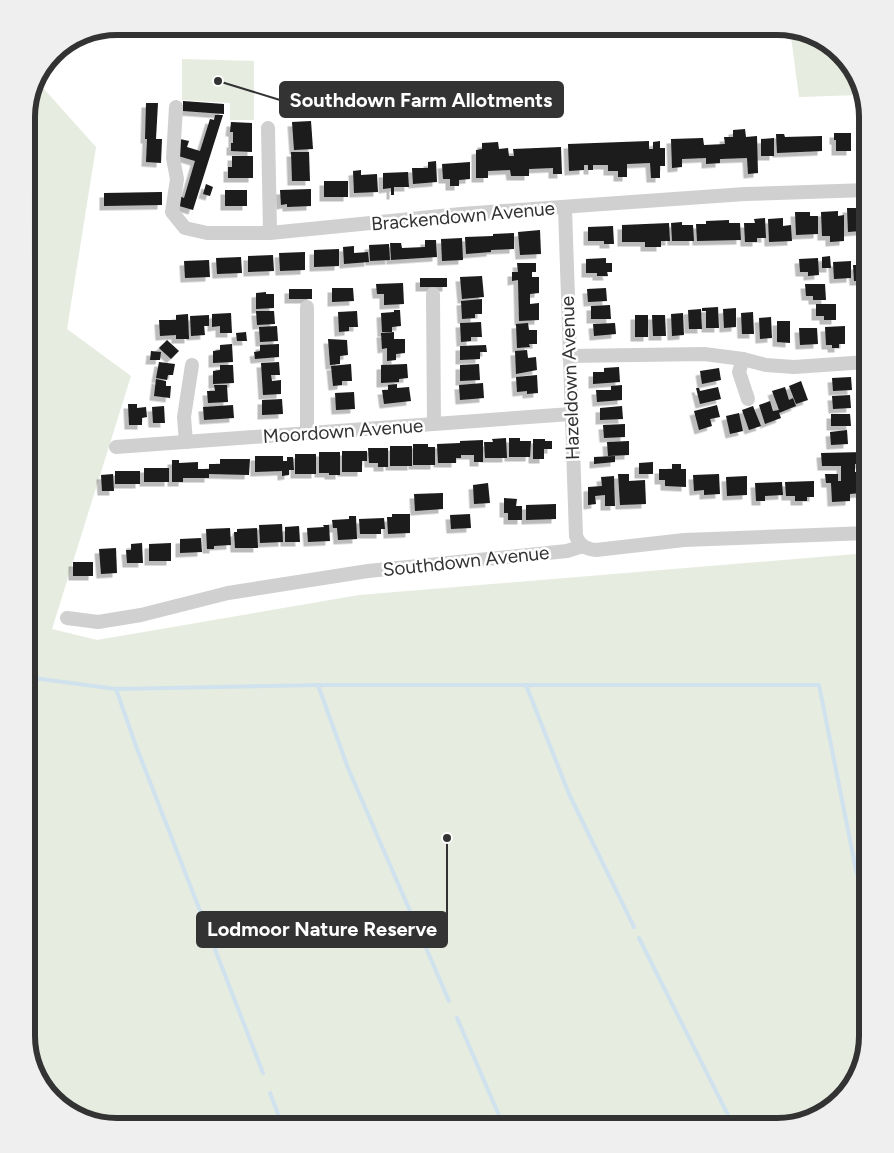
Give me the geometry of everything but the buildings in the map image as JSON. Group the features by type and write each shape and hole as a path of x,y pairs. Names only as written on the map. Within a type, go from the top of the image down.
{"street":[{"name":"Brackendown Avenue","path":"176,107 173,158 177,179 172,212 185,228 207,233 270,233 461,214 745,194 859,190"},
{"path":"268,128 270,233"},
{"name":"Hazeldown Avenue","path":"565,208 576,536 583,546"},
{"path":"433,294 434,424"},
{"path":"307,307 307,433"},
{"path":"569,356 704,354 742,358 766,365 794,367 859,363"},
{"path":"742,358 739,372 748,399"},
{"path":"186,442 184,417 192,365"},
{"name":"Moordown Avenue","path":"116,447 571,414"},
{"name":"Southdown Avenue","path":"67,618 98,622 141,615 228,593 368,571 561,552 583,546 596,550 684,540 859,534"}],"shaded area":[{"path":"791,37 803,39 818,46 835,59 851,81 856,95 799,97"},
{"path":"182,59 254,61 254,120 230,120 230,103 182,100"},
{"path":"41,86 96,147 67,329 131,376 52,629 97,640 359,595 859,554 859,1036 853,1067 835,1094 813,1110 798,1115 777,1118 117,1118 86,1112 59,1094 43,1072 39,1062 35,1036 35,112"}],"waterway":[{"path":"35,678 116,689 318,685 819,685 859,879"},
{"path":"318,685 348,768 449,1001"},
{"path":"526,685 569,794 634,927"},
{"path":"116,689 136,746 263,1073"},
{"path":"639,938 729,1118"},
{"path":"457,1018 500,1118"},
{"path":"270,1093 280,1118"}],"place":[{"name":"Southdown Farm Allotments","path":"218,81"},
{"name":"Lodmoor Nature Reserve","path":"447,838"}]}
